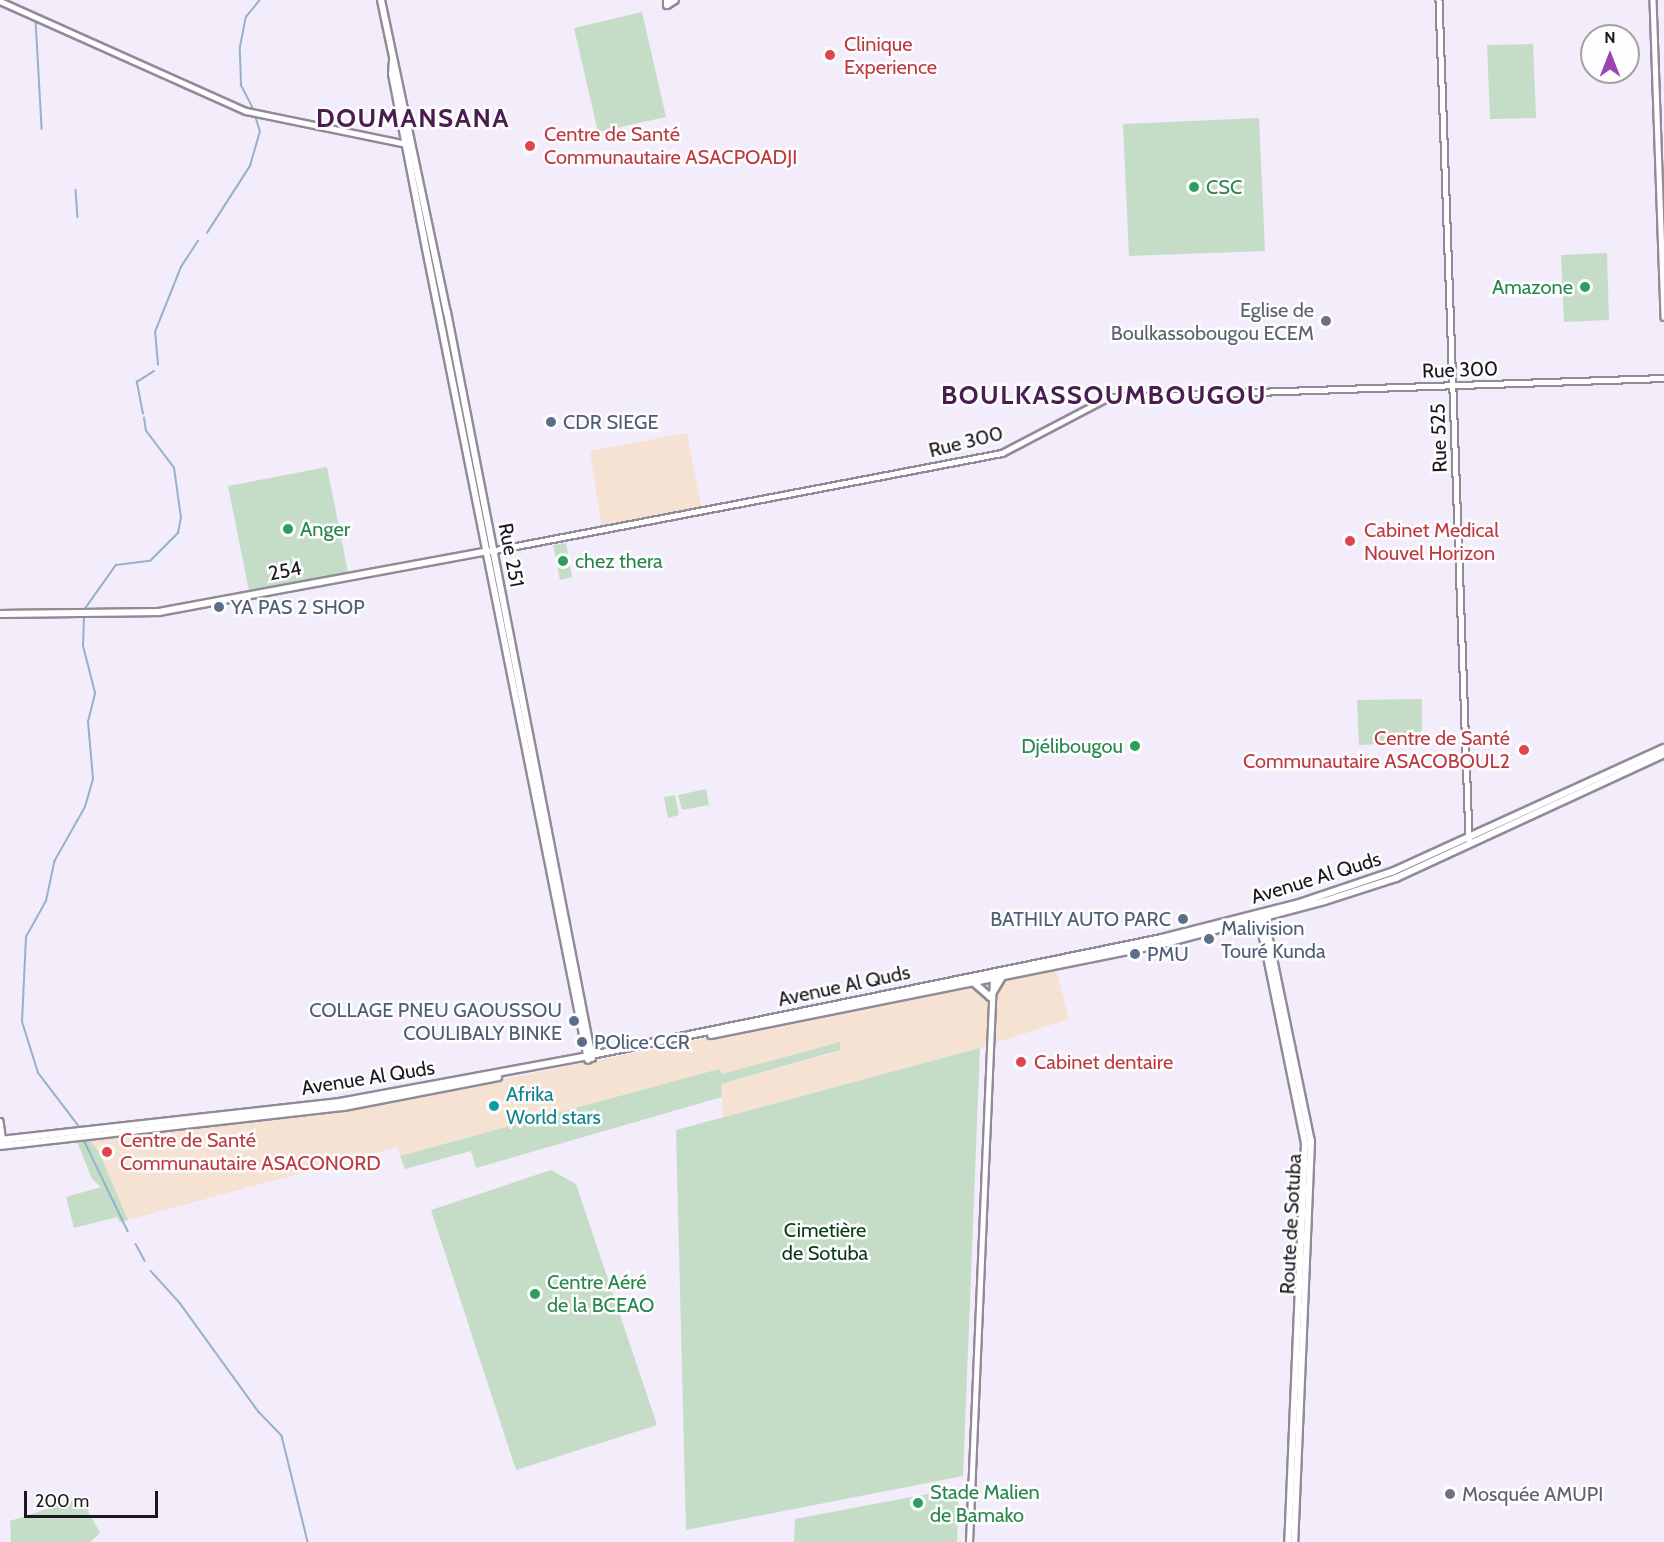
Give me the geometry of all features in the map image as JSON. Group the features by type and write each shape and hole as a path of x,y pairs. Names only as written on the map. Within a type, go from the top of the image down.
{"main road":[{"name":"Rue 251","path":"381,0 589,1057"},
{"path":"667,0 667,5 675,0"},
{"name":"Rue 251","path":"393,60 392,74 490,551"},
{"name":"254","path":"0,614 84,615 159,612 490,551"},
{"name":"Avenue Al Quds","path":"1469,841 1664,748"},
{"name":"Avenue Al Quds","path":"589,1057 973,982 993,975 1004,976 1262,915 1363,883 1469,841 1664,754"},
{"name":"Avenue Al Quds","path":"1,1143 344,1107 993,975 1262,915"},
{"name":"Route de Sotuba","path":"1262,915 1305,1143 1288,1542"},
{"name":"Route de Sotuba","path":"1262,915 1311,1142 1294,1542"},
{"path":"973,982 990,997 1004,976"}],"street":[{"name":"Rue 525","path":"1439,0 1469,841"},
{"path":"1653,0 1664,316"},
{"path":"0,1 246,111 407,144"},
{"name":"Rue 300","path":"490,551 1002,453 1109,397 1664,378"},
{"path":"969,1542 990,997 993,975"},
{"path":"0,1120 1,1143"}],"shaded area":[{"path":"687,433 702,511 602,528 590,451"},
{"path":"1056,968 1069,1019 980,1048 723,1117 721,1084 840,1051 721,1074 718,1070 400,1156 397,1147 128,1220 99,1152 88,1138 346,1111"}],"green space":[{"path":"642,12 666,117 598,132 574,28"},
{"path":"1533,44 1536,118 1490,119 1487,45"},
{"name":"CSC","path":"1259,118 1265,251 1129,256 1123,124"},
{"name":"Amazone","path":"1607,253 1609,320 1564,322 1561,255"},
{"name":"Anger","path":"327,467 348,572 249,591 228,486"},
{"name":"chez thera","path":"566,543 572,577 560,580 553,545"},
{"path":"1422,699 1422,742 1359,745 1357,700"},
{"path":"706,789 709,805 682,810 678,795"},
{"path":"675,795 679,815 668,818 664,797"},
{"path":"840,1042 840,1050 721,1084 722,1097 476,1168 471,1151 405,1169 400,1156 719,1069 722,1074"},
{"name":"Cimetière de Sotuba","path":"980,1048 963,1476 686,1530 676,1130"},
{"path":"88,1138 99,1152 128,1220 120,1222 117,1217 74,1228 66,1197 101,1187 92,1179 76,1139"},
{"name":"Centre Aéré de la BCEAO","path":"551,1170 576,1184 657,1425 516,1470 431,1210"},
{"name":"Stade Malien de Bamako","path":"959,1488 957,1542 794,1542 795,1519"},
{"path":"81,1498 100,1533 90,1542 11,1542 10,1521"}],"waterway":[{"path":"253,109 241,85 240,47 246,17 260,0"},
{"path":"36,20 42,129"},
{"path":"207,233 250,166 260,132 255,116"},
{"path":"76,190 78,217"},
{"path":"158,365 155,332 181,267 198,241"},
{"path":"143,414 137,382 154,371"},
{"path":"84,610 116,565 150,561 178,533 181,518 174,468 146,431 144,418"},
{"path":"79,1127 38,1073 22,1022 26,937 46,901 54,862 85,807 93,779 88,722 95,693 83,646 84,614"},
{"path":"85,1142 128,1231"},
{"path":"136,1244 145,1261"},
{"path":"151,1271 180,1303 259,1412 282,1436 308,1542"}],"place":[{"name":"Clinique Experience","path":"830,55"},
{"name":"Centre de Santé Communautaire ASACPOADJI","path":"530,146"},
{"name":"CSC","path":"1194,187"},
{"name":"Amazone","path":"1585,287"},
{"name":"Eglise de Boulkassobougou ECEM","path":"1326,321"},
{"name":"CDR SIEGE","path":"551,422"},
{"name":"Anger","path":"288,529"},
{"name":"Cabinet Medical Nouvel Horizon","path":"1350,541"},
{"name":"chez thera","path":"563,561"},
{"name":"YA PAS 2 SHOP","path":"219,607"},
{"name":"Djélibougou","path":"1135,746"},
{"name":"Centre de Santé Communautaire ASACOBOUL2","path":"1524,750"},
{"name":"BATHILY AUTO PARC","path":"1183,919"},
{"name":"Malivision Touré Kunda","path":"1209,939"},
{"name":"PMU","path":"1135,954"},
{"name":"COLLAGE PNEU GAOUSSOU COULIBALY BINKE","path":"574,1021"},
{"name":"POlice CCR","path":"582,1042"},
{"name":"Cabinet dentaire","path":"1021,1062"},
{"name":"Afrika World stars","path":"494,1106"},
{"name":"Centre de Santé Communautaire ASACONORD","path":"107,1152"},
{"name":"Centre Aéré de la BCEAO","path":"535,1294"},
{"name":"Mosquée AMUPI","path":"1450,1494"},
{"name":"Stade Malien de Bamako","path":"918,1503"}],"district":[{"name":"DOUMANSANA","path":"413,119"},
{"name":"BOULKASSOUMBOUGOU","path":"1104,396"}]}
